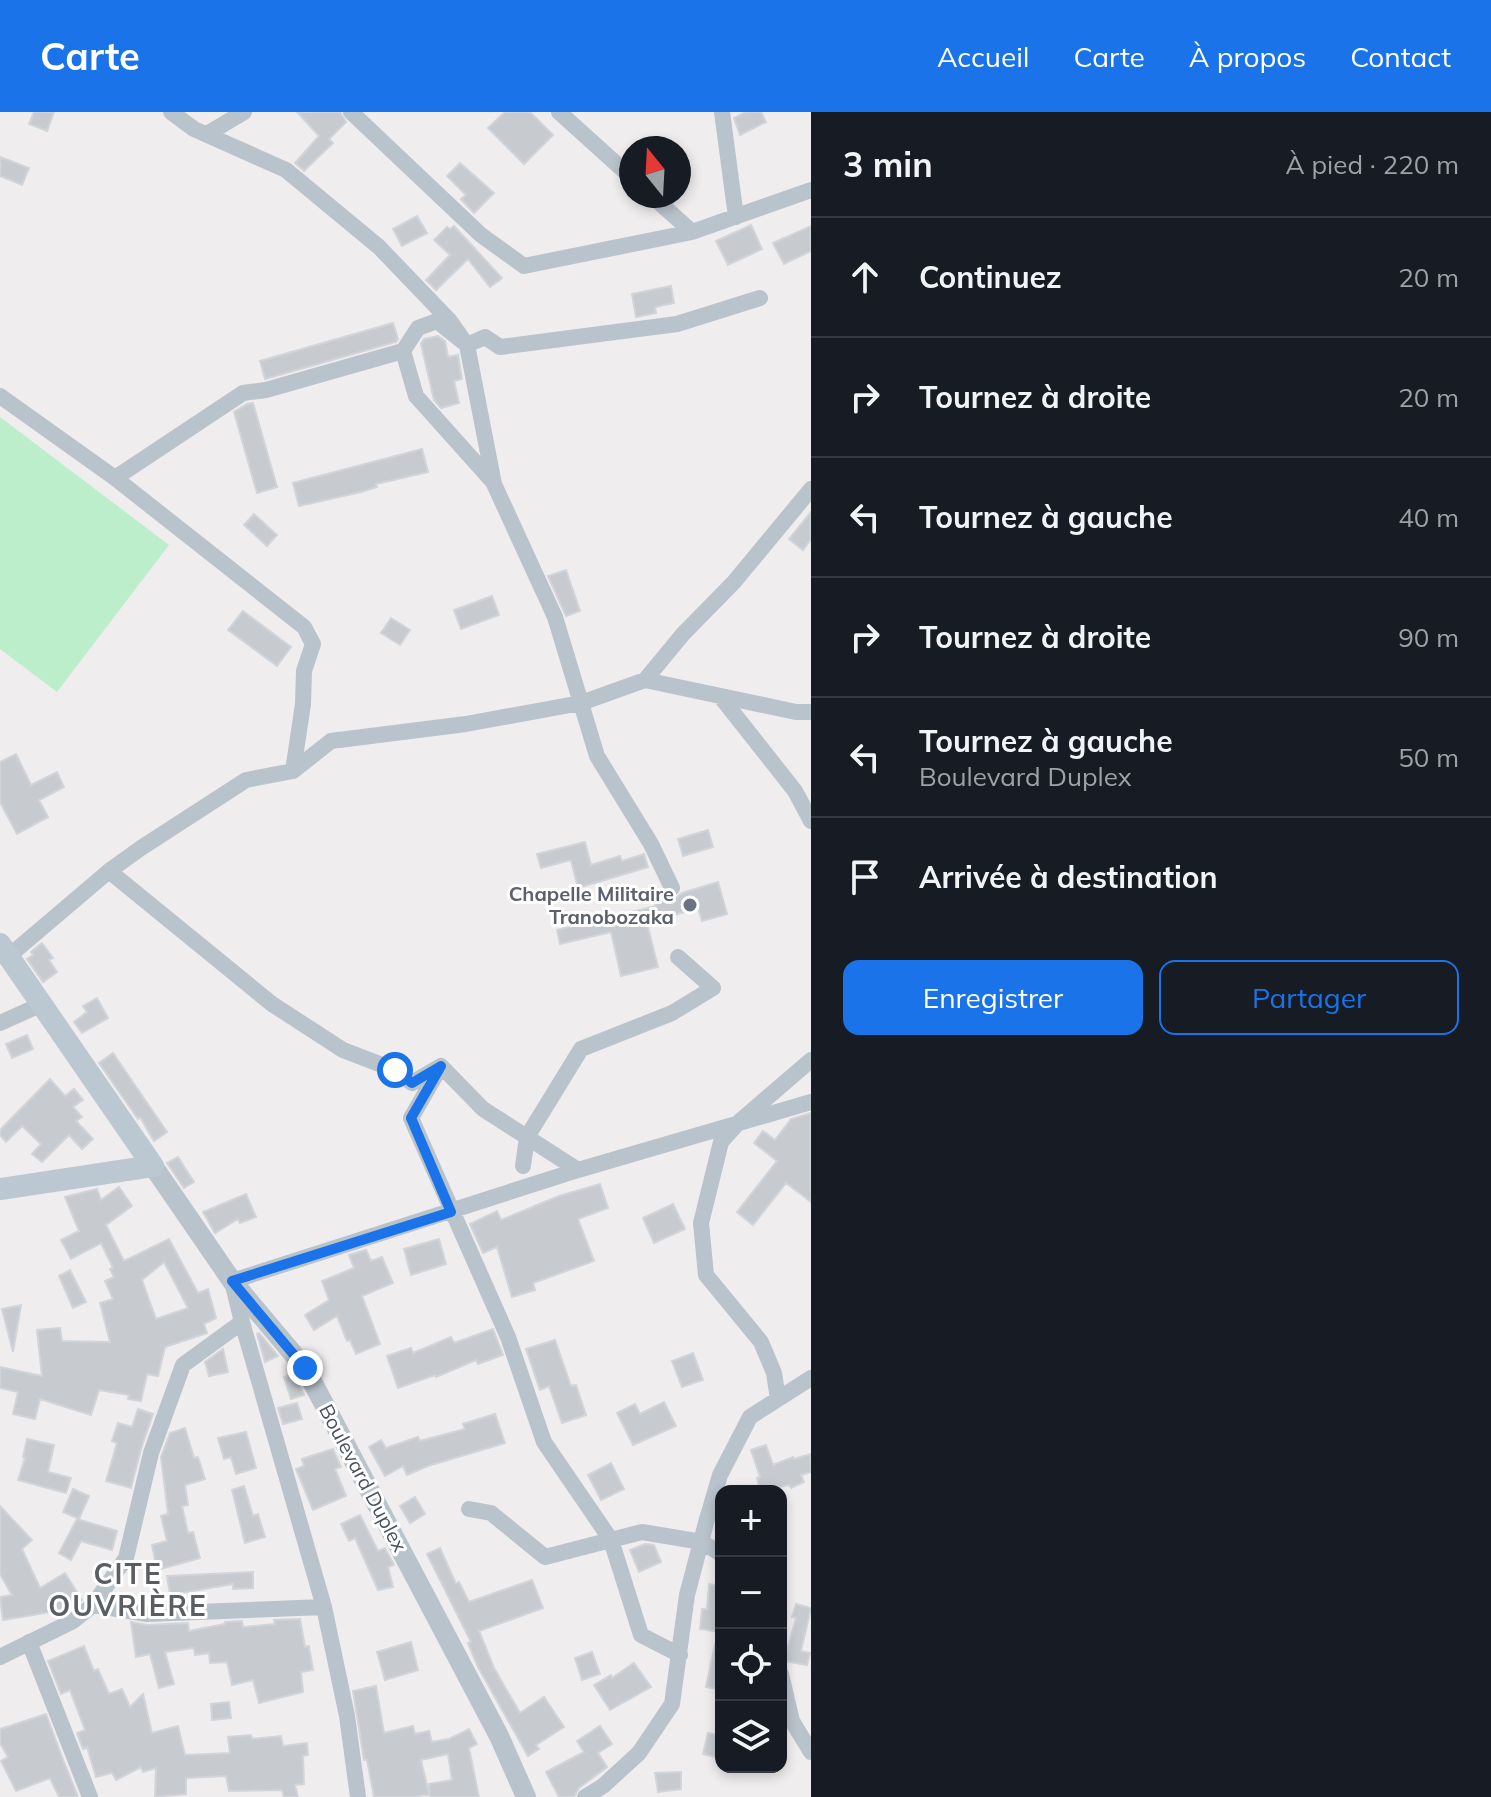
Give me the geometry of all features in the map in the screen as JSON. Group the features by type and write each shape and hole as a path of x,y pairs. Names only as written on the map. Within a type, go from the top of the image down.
{"main road":[{"name":"Boulevard Duplex","path":"4,950 153,1166"},
{"path":"0,1189 153,1166"}],"street":[{"path":"171,112 194,129 286,170 379,247 450,321 467,345 494,484 555,617 597,756 651,844 672,888"},
{"path":"207,134 244,112"},
{"path":"351,112 481,235 524,266 692,232 811,190"},
{"path":"559,112 619,166"},
{"path":"722,112 736,217"},
{"path":"665,208 692,232"},
{"path":"467,345 485,337 500,347 677,324 760,298"},
{"path":"115,478 243,393 266,390 403,351 418,328 437,321 467,345"},
{"path":"403,351 416,396 494,484"},
{"path":"0,396 115,478 304,627 313,644 304,671 303,704 293,771"},
{"path":"4,950 109,871 246,780 293,771 331,741 466,724 581,703 645,680 683,634 734,582 811,489"},
{"path":"645,680 796,712 811,712"},
{"path":"720,696 795,791 811,821"},
{"path":"109,871 272,1004 343,1050 395,1070 412,1083 441,1066"},
{"path":"523,1166 527,1137 581,1049 672,1013 713,988 678,957"},
{"path":"0,1023 40,1005"},
{"path":"778,1399 774,1373 761,1342 706,1275 701,1223 721,1142 740,1121 811,1060"},
{"path":"441,1066 483,1109 578,1170"},
{"path":"441,1066 411,1118 508,1337 544,1442 611,1540 641,1635 680,1655"},
{"path":"358,1797 347,1716 324,1607 232,1281 578,1170 811,1102"},
{"name":"Boulevard Duplex","path":"153,1166 232,1281 305,1368 499,1736 526,1797"},
{"path":"0,1657 73,1621 93,1605 126,1558 154,1444 183,1365 242,1322"},
{"path":"585,1797 603,1786 639,1753 672,1704 687,1595 720,1475 750,1417 811,1378"},
{"path":"469,1509 491,1513 545,1557 642,1532 702,1542 715,1550"},
{"path":"93,1605 147,1614 324,1607"},
{"path":"29,1642 90,1797"},
{"path":"787,1700 792,1721 811,1752"}],"green space":[{"path":"0,417 169,545 57,692 0,649"}],"building":[{"path":"34,112 54,112 47,131 29,124"},
{"path":"297,112 340,112 346,122 329,139 333,143 304,171 295,163 319,136"},
{"path":"505,112 530,112 553,135 524,164 488,128"},
{"path":"746,112 761,112 766,122 740,135 734,118"},
{"path":"0,157 29,168 22,185 0,176"},
{"path":"460,163 494,193 474,213 461,199 466,195 447,176"},
{"path":"417,216 427,233 402,246 393,229"},
{"path":"751,225 762,249 728,265 716,241"},
{"path":"454,226 502,278 490,287 468,259 436,290 426,280 450,255 434,240 447,227 450,229"},
{"path":"811,226 811,251 784,264 773,243"},
{"path":"671,286 674,303 655,307 656,313 636,317 632,294"},
{"path":"393,323 398,339 396,342 265,379 260,361"},
{"path":"438,336 445,341 448,357 458,355 462,379 454,381 459,403 441,408 434,400 421,344 424,339"},
{"path":"253,403 277,487 257,493 234,412"},
{"path":"422,449 428,472 299,506 293,483"},
{"path":"811,512 811,539 803,550 789,539"},
{"path":"254,514 277,535 267,546 244,525"},
{"path":"566,570 580,611 566,616 548,576"},
{"path":"492,596 499,615 461,629 454,610"},
{"path":"243,611 291,647 277,666 228,630"},
{"path":"391,618 410,630 400,645 381,633"},
{"path":"16,754 31,785 57,772 64,787 39,800 48,817 17,834 0,802 0,762"},
{"path":"708,830 713,847 683,856 678,839"},
{"path":"585,842 591,865 620,856 622,861 644,854 648,867 578,888 571,860 541,868 537,854"},
{"path":"718,882 727,914 702,921 698,908 647,923 658,967 621,976 611,932 560,944 557,930 656,906 654,901 676,898 682,893"},
{"path":"42,943 53,958 49,960 57,972 43,982 27,959"},
{"path":"97,998 108,1018 82,1033 74,1022 87,1012 83,1006"},
{"path":"27,1035 33,1049 12,1058 6,1044"},
{"path":"113,1053 167,1132 154,1141 99,1063"},
{"path":"50,1079 65,1096 74,1089 83,1100 73,1107 82,1117 76,1121 93,1139 82,1149 69,1135 42,1162 32,1154 41,1144 22,1126 6,1142 0,1130"},
{"path":"811,1113 811,1202 786,1183 753,1225 737,1212 777,1161 754,1143 763,1131 775,1140 791,1119"},
{"path":"178,1157 194,1182 184,1188 167,1163"},
{"path":"600,1184 608,1208 578,1219 594,1261 533,1283 535,1290 512,1297 497,1247 483,1253 470,1224 497,1211 501,1220 559,1196"},
{"path":"119,1187 132,1206 106,1225 124,1261 169,1239 198,1293 208,1289 216,1318 204,1324 207,1333 165,1347 158,1376 147,1374 141,1401 128,1399 129,1395 99,1390 91,1415 40,1399 35,1419 13,1414 18,1392 0,1388 0,1367 42,1376 37,1330 60,1328 62,1341 110,1342 100,1303 113,1299 105,1281 114,1277 101,1243 71,1259 61,1240 79,1231 65,1197 97,1189 101,1200","holes":["164,1262 188,1308 156,1319 142,1280"]},
{"path":"246,1194 256,1217 240,1223 238,1219 215,1233 203,1212"},
{"path":"673,1204 685,1229 654,1243 643,1218"},
{"path":"439,1239 446,1264 411,1275 404,1249"},
{"path":"366,1250 371,1261 382,1257 393,1283 362,1296 380,1344 356,1354 337,1316 314,1330 305,1315 329,1300 322,1281 354,1268 349,1255"},
{"path":"70,1270 86,1302 73,1308 59,1276"},
{"path":"21,1305 13,1352 2,1309"},
{"path":"493,1329 503,1355 478,1364 476,1360 436,1377 398,1388 387,1356 411,1348 413,1353 451,1337 454,1343"},
{"path":"259,1333 278,1356 265,1362"},
{"path":"555,1340 571,1386 576,1385 586,1415 562,1423 549,1386 540,1390 526,1349"},
{"path":"223,1349 228,1372 209,1376 205,1362"},
{"path":"693,1353 703,1380 682,1387 672,1361"},
{"path":"293,1374 304,1395 291,1399 284,1377"},
{"path":"664,1402 676,1426 633,1445 617,1413 635,1404 640,1414"},
{"path":"297,1403 302,1419 283,1424 278,1408"},
{"path":"138,1409 153,1414 131,1488 106,1481 117,1443 112,1441 118,1423 132,1427"},
{"path":"495,1414 505,1443 407,1475 403,1466 385,1476 369,1447 381,1440 386,1448 418,1437 420,1441 465,1429 463,1424"},
{"path":"185,1428 194,1458 198,1457 205,1479 185,1485 188,1505 182,1506 188,1533 193,1532 200,1558 157,1570 152,1545 167,1541 161,1516 168,1514 161,1457 170,1433"},
{"path":"246,1432 256,1468 236,1474 231,1457 224,1459 218,1438"},
{"path":"27,1439 54,1445 48,1472 71,1478 66,1493 18,1480"},
{"path":"766,1445 773,1465 811,1454 811,1472 801,1475 804,1482 791,1488 789,1485 759,1485 757,1478 760,1477 751,1450"},
{"path":"333,1449 341,1467 335,1469 346,1496 313,1510 296,1469 304,1466 302,1459"},
{"path":"611,1463 624,1489 601,1500 588,1475"},
{"path":"244,1486 253,1516 258,1514 265,1537 245,1543 232,1490"},
{"path":"73,1489 89,1496 79,1519 63,1512"},
{"path":"415,1497 425,1514 410,1523 400,1506"},
{"path":"0,1506 32,1540 22,1549 40,1588 65,1573 82,1600 59,1616 56,1611 3,1620 0,1597 12,1595 0,1574"},
{"path":"360,1515 378,1551 385,1548 394,1565 388,1567 393,1587 378,1590 355,1538 349,1541 341,1524"},
{"path":"77,1519 117,1531 112,1550 81,1541 71,1560 59,1553"},
{"path":"645,1544 654,1545 661,1562 639,1572 630,1550"},
{"path":"440,1548 456,1584 459,1582 469,1602 532,1580 543,1608 479,1631 494,1668 520,1713 544,1697 564,1727 536,1745 539,1749 528,1756 478,1667 468,1643 471,1642 427,1554"},
{"path":"253,1572 253,1588 233,1589 233,1584 170,1595 167,1576"},
{"path":"709,1584 715,1585 715,1631 700,1629 702,1609 707,1609"},
{"path":"796,1604 811,1608 801,1651 810,1653 807,1665 787,1662 796,1618 792,1617"},
{"path":"300,1619 313,1670 301,1672 303,1692 259,1703 253,1680 232,1685 227,1662 210,1663 209,1653 195,1655 194,1648 165,1652 174,1684 159,1688 150,1654 136,1657 131,1622 147,1625 188,1623 189,1631 225,1622 242,1621 243,1627 275,1624 274,1620"},
{"path":"411,1642 418,1670 385,1680 377,1652"},
{"path":"715,1644 715,1689 706,1687"},
{"path":"84,1646 94,1671 98,1669 109,1694 122,1689 130,1707 143,1694 152,1733 178,1726 185,1755 230,1753 228,1737 251,1735 252,1739 281,1736 283,1746 307,1743 308,1755 303,1756 304,1784 295,1785 298,1797 284,1797 282,1790 229,1791 226,1776 186,1778 186,1794 155,1797 156,1768 143,1772 141,1767 116,1780 112,1773 96,1777 87,1747 83,1749 77,1733 85,1730 70,1690 61,1694 48,1661"},
{"path":"592,1652 600,1674 582,1680 575,1658"},
{"path":"634,1663 651,1687 610,1710 594,1685 611,1675 612,1678"},
{"path":"376,1686 384,1733 413,1726 415,1734 429,1731 432,1742 449,1739 469,1729 477,1744 469,1748 479,1797 430,1797 429,1784 452,1780 448,1754 421,1760 429,1794 374,1797 367,1760 364,1760 353,1691"},
{"path":"229,1702 231,1718 212,1720 211,1704"},
{"path":"46,1714 78,1797 59,1797 50,1778 16,1791 1,1761 8,1757 0,1743 0,1729"},
{"path":"600,1726 612,1744 598,1753 607,1767 579,1788 574,1797 559,1797 546,1772 584,1752 577,1741"},
{"path":"708,1733 715,1735 715,1757 703,1754"},
{"path":"681,1772 681,1789 658,1792 655,1773"}],"place":[{"name":"Chapelle Militaire Tranobozaka","path":"690,905"}],"district":[{"name":"CITE OUVRIÈRE","path":"128,1590"}],"route":[{"path":"305,1368 232,1281 451,1212 411,1118 441,1066 412,1083 395,1070"}]}
